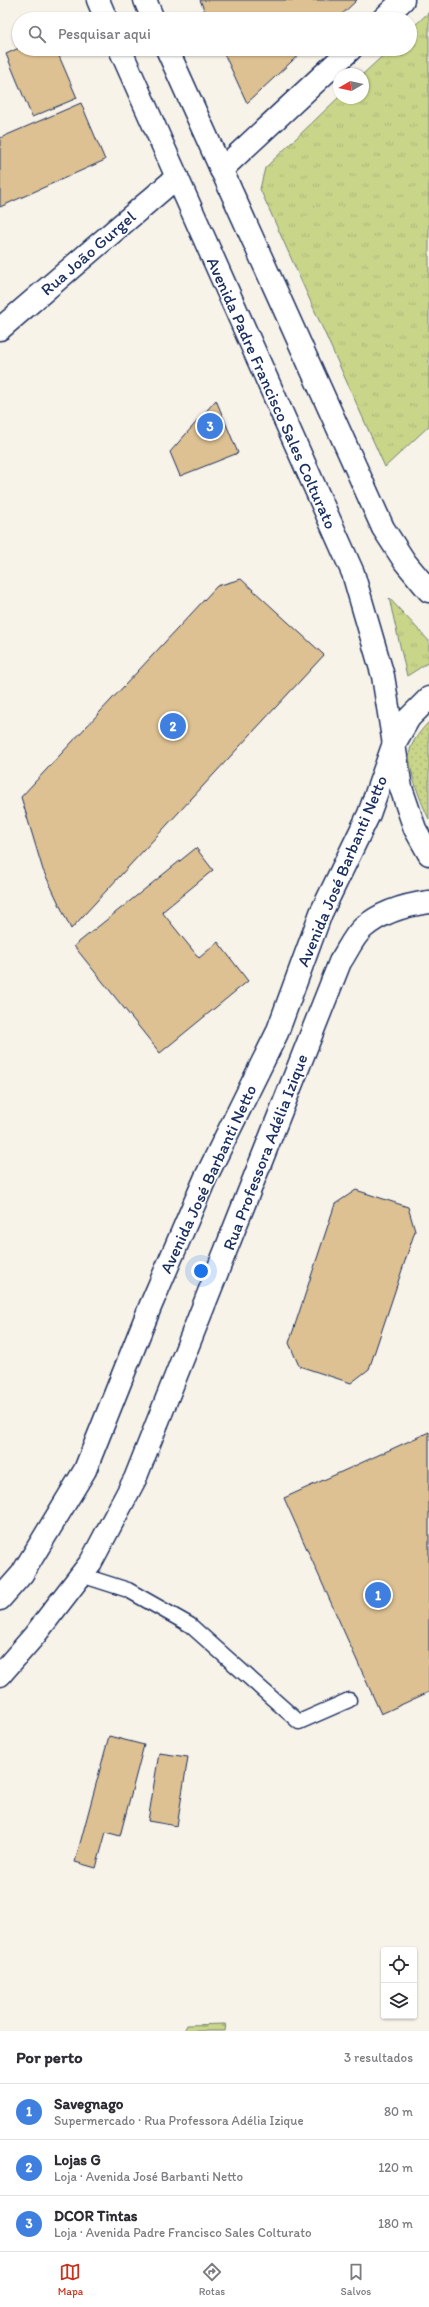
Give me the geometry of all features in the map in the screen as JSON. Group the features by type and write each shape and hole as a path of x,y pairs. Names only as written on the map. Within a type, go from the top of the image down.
{"street":[{"path":"98,0 103,12"},
{"path":"145,0 150,12"},
{"path":"390,12 403,0"},
{"name":"Avenida Padre Francisco Sales Colturato","path":"123,56 354,573 383,676 400,788 415,829 429,854"},
{"path":"170,56 383,528 405,562 429,591"},
{"path":"221,170 343,56"},
{"name":"Rua João Gurgel","path":"0,329 177,177"},
{"path":"405,562 429,570"},
{"name":"Avenida José Barbanti Netto","path":"0,1599 22,1574 85,1470 150,1307 205,1179 277,1033 320,913 368,814 393,746 409,718 429,698"},
{"name":"Rua Professora Adélia Izique","path":"81,1575 91,1562 135,1479 340,962 362,929 375,920 400,908 429,902"},
{"path":"0,1674 34,1636 81,1575"}],"lane":[{"path":"81,1575 128,1590 190,1625 299,1722 349,1700"}],"green space":[{"path":"429,12 429,426 385,467 260,189 265,168 333,103 333,104 369,104 369,68 382,56 417,56 417,23"},
{"path":"389,598 429,641 429,662 407,676"},
{"path":"429,722 429,819 415,785 409,757 413,743"},
{"path":"226,2024 225,2031 184,2031 187,2025"}],"building":[{"path":"200,0 357,0 344,12 205,12"},
{"path":"12,51 12,56 59,56 77,98 32,117 6,54"},
{"path":"225,56 297,56 247,103"},
{"path":"81,103 105,160 0,207 0,138"},
{"path":"216,400 238,453 180,476 170,452"},
{"path":"241,579 324,655 71,929 43,870 21,797 217,586"},
{"path":"196,848 213,870 162,912 199,958 218,942 248,981 160,1053 74,946"},
{"path":"356,1190 408,1207 415,1231 369,1369 351,1383 299,1366 289,1343 335,1204"},
{"path":"429,1432 429,1692 381,1714 284,1498"},
{"path":"109,1736 144,1745 120,1836 106,1832 96,1868 75,1862"},
{"path":"159,1753 188,1757 177,1826 148,1821"}],"place":[{"name":"DCOR Tintas","path":"210,426"},
{"name":"Lojas G","path":"173,726"},
{"name":"Savegnago","path":"378,1595"}]}
